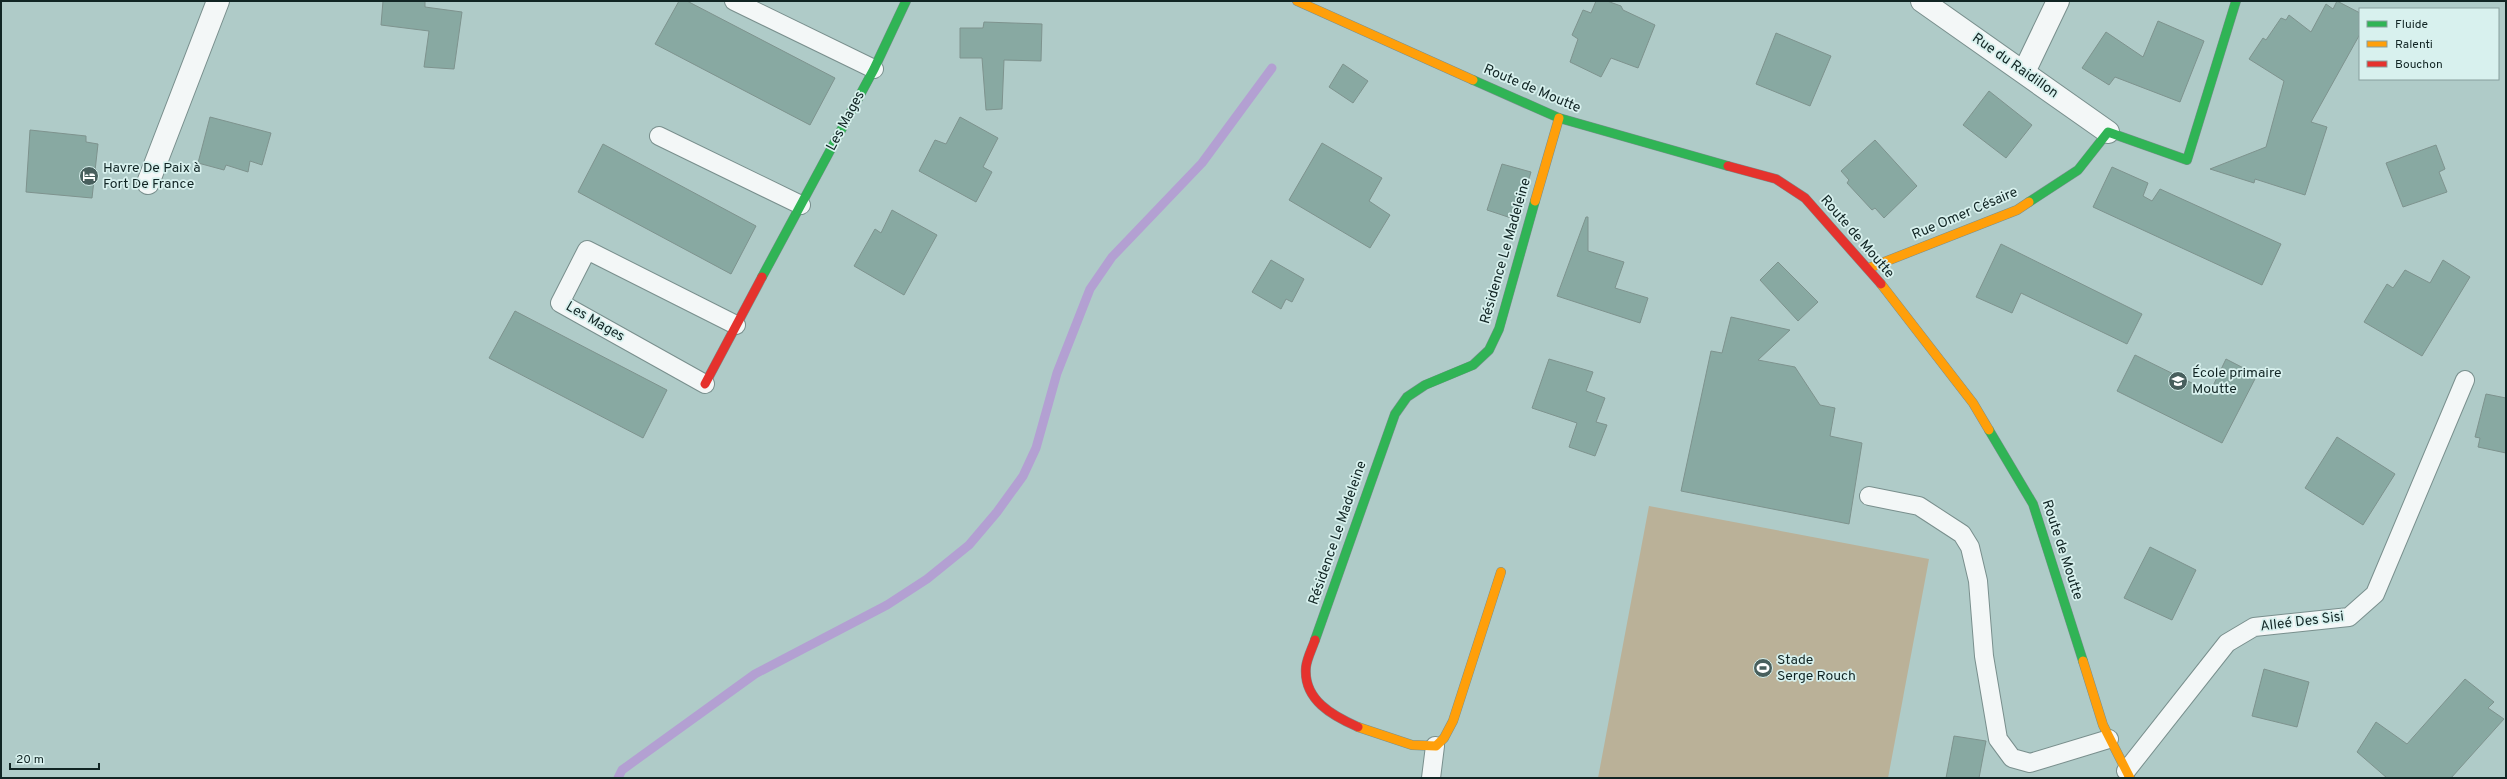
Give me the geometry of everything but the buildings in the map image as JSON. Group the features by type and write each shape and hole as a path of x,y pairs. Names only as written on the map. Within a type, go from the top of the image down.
{"street":[{"path":"148,183 218,1"},
{"name":"Les Mages","path":"705,384 874,69 906,1"},
{"name":"Route de Moutte","path":"1297,1 1559,118 1776,179 1805,198 1869,268 1973,403 2033,504 2109,738 2128,774"},
{"name":"Rue du Raidillon","path":"1922,1 2108,132"},
{"path":"2024,72 2058,1"},
{"path":"2108,132 2187,160 2236,1"},
{"name":"Résidence Le Madeleine","path":"1436,746 1419,747 1350,725 1321,706 1306,682 1306,666 1395,414 1406,397 1424,384 1472,365 1489,350 1499,329 1559,118"},
{"name":"Rue Omer Césaire","path":"1869,268 2017,210 2078,170 2108,132"},
{"path":"1436,746 1445,737 1453,721 1501,572"}],"lane":[{"path":"734,1 874,69"},
{"path":"659,136 801,205"},
{"name":"Les Mages","path":"705,384 560,303 587,250 736,325"},
{"name":"Alleé Des Sisi","path":"2128,774 2227,643 2254,627 2349,617 2375,594 2465,380"},
{"path":"1869,496 1919,506 1942,519 1962,534 1970,547 1978,581 1984,656 1998,739 2012,758 2030,763 2109,738"},
{"path":"1431,778 1436,746"}],"shaded area":[{"name":"Stade Serge Rouch","path":"1649,506 1929,559 1888,778 1598,778"}],"waterway":[{"path":"618,778 622,770 755,674 887,605 927,579 969,545 997,512 1023,476 1036,448 1057,373 1090,289 1112,257 1202,163 1272,68"}],"traffic: fast":[{"path":"762,277 874,69 906,1"},
{"path":"2029,202 2078,170 2108,132 2187,160 2236,1"},
{"path":"1473,80 1559,118 1728,166"},
{"path":"1315,640 1395,414 1407,397 1425,385 1473,365 1489,350 1499,329 1535,201"},
{"path":"1989,430 2033,504 2083,661"}],"traffic: slow":[{"path":"1297,1 1473,80"},
{"path":"1535,201 1559,118"},
{"path":"1869,268 2017,210 2029,202"},
{"path":"1881,284 1973,403 1989,430"},
{"path":"1358,727 1412,745 1436,746 1444,738 1453,721 1501,572"},
{"path":"2083,661 2103,725 2130,778"}],"traffic: jam":[{"path":"1728,166 1776,179 1805,198 1881,284"},
{"path":"705,384 762,277"},
{"path":"1315,640 1308,657 1306,667 1306,679 1309,689 1315,698 1330,712 1358,727"}],"place":[{"name":"Havre De Paix à Fort De France","path":"89,176"},
{"name":"École primaire Moutte","path":"2178,381"},
{"name":"Stade Serge Rouch","path":"1763,668"}]}
